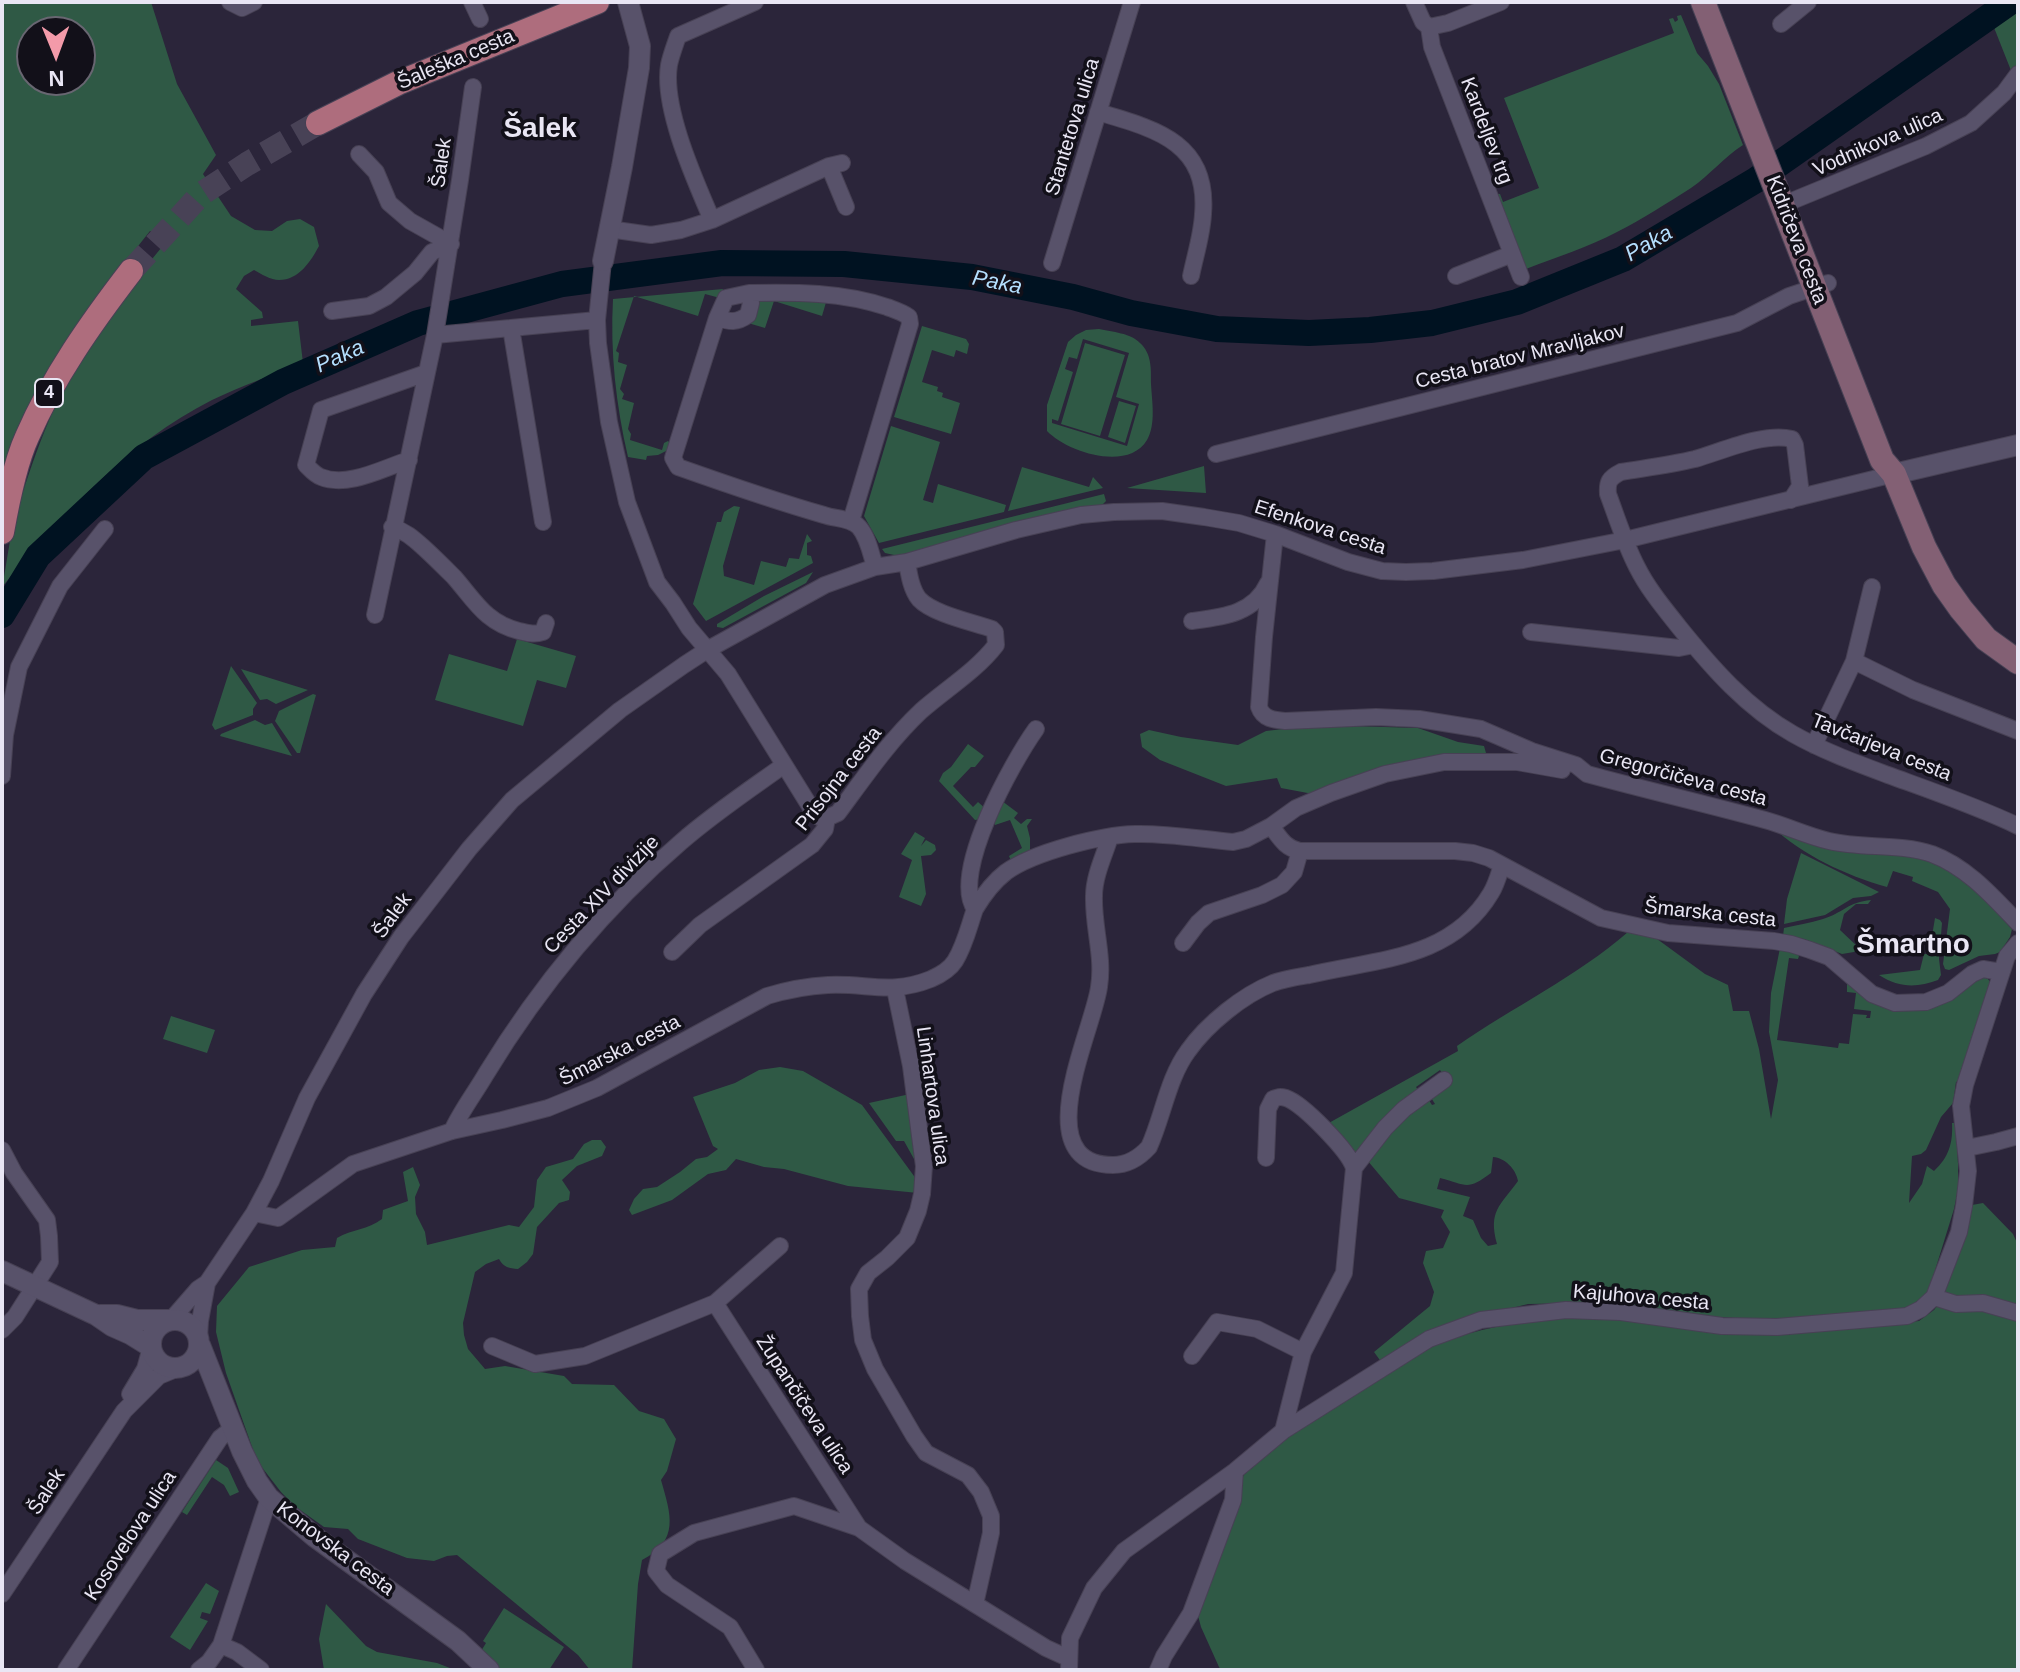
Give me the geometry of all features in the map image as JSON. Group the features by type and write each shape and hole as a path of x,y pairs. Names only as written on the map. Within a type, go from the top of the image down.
{"main road":[{"name":"Šaleška cesta","path":"318,123 398,83 597,2"},
{"name":"Kidričeva cesta","path":"1703,2 1768,149 1822,285 1882,460 1894,474 1924,547 1944,585 1986,639 2018,662"},
{"name":"Kidričeva cesta","path":"1719,2 1768,149"},
{"name":"4","path":"2,532 25,440 88,327 131,271"}],"street":[{"path":"230,2 242,8 254,2"},
{"path":"472,2 480,19"},
{"path":"628,2 640,46 639,68 603,261 597,320 609,422 627,502 657,582 728,674 811,808 819,817 827,818"},
{"path":"712,220 669,99 669,66 678,36 755,2"},
{"name":"Stantetova ulica","path":"1052,263 1132,2"},
{"name":"Kardeljev trg","path":"1414,2 1423,22 1429,27 1432,47 1521,277"},
{"path":"1429,27 1448,23 1501,2"},
{"path":"1781,24 1808,2"},
{"name":"Vodnikova ulica","path":"1789,202 1926,146 1971,123 2004,93 2018,74"},
{"name":"Šalek","path":"375,615 437,324 473,87"},
{"path":"1098,112 1167,136 1195,164 1203,191 1203,216 1191,276"},
{"path":"359,154 376,172 389,203 410,221 451,244"},
{"path":"609,229 651,235 681,230 712,220 836,165 846,207"},
{"path":"332,311 369,306 386,297 415,273 432,252 451,244"},
{"path":"1456,276 1512,254"},
{"name":"Cesta bratov Mravljakov","path":"1216,454 1737,323 1789,296 1822,285"},
{"path":"851,521 910,324 909,317 871,302 826,294 789,292 726,298 673,458 678,467 828,517 851,521 860,527 875,567"},
{"path":"437,324 511,328 597,320"},
{"path":"511,328 543,522"},
{"path":"409,460 358,477 338,480 318,476 306,465 321,410 426,373"},
{"name":"Tavčarjeva cesta","path":"1791,500 1800,486 1795,445 1792,439 1784,436 1694,459 1621,472 1611,477 1608,484 1608,494 1639,571 1694,645 1727,683 1753,706 1792,734 1814,745 2018,826"},
{"path":"1894,474 2018,445"},
{"name":"Efenkova cesta","path":"707,650 825,585 875,567 907,562 1016,530 1081,515 1162,511 1239,523 1348,562 1382,571 1406,572 1523,560 1625,540 1894,474"},
{"path":"392,527 404,531 433,556 476,606 493,620 535,635 543,632 546,623"},
{"path":"2,776 5,735 19,667 60,586 105,529"},
{"name":"Gregorčičeva cesta","path":"1275,534 1259,707 1264,716 1285,721 1376,717 1419,719 1481,729 1532,751 1576,765 1587,774 1769,822 1805,835 1833,842 1932,854 1959,868 2018,923"},
{"name":"Prisojna cesta","path":"672,952 700,925 812,845 825,829 827,818 838,813 894,739 996,645 997,639 992,629 928,606 918,598 907,562"},
{"path":"1192,621 1234,615 1259,598 1270,579"},
{"path":"1814,745 1854,661 1872,587"},
{"path":"1531,632 1679,648 1694,645"},
{"name":"Šalek","path":"207,1283 254,1213 307,1098 364,994 401,937 469,849 512,800 620,710 707,650"},
{"path":"1854,661 1913,690 2018,731"},
{"name":"Šmarska cesta","path":"975,909 969,901 975,852 1007,774 1036,729"},
{"name":"Šmarska cesta","path":"254,1213 278,1218 353,1164 452,1131 548,1108 597,1088 767,996 828,985 895,989 916,985 940,975 954,963 975,909 993,883 1009,870 1032,859 1077,844 1134,834 1233,842 1246,839 1296,808 1331,793 1385,774 1444,762 1517,762 1587,774"},
{"name":"Cesta XIV divizije","path":"452,1131 509,1037 554,975 623,896 681,841 784,765"},
{"path":"1183,943 1209,913 1262,895 1282,885 1294,872 1300,851 1282,842 1271,826"},
{"path":"1110,837 1095,882 1101,971 1099,991 1073,1077 1068,1109 1072,1140 1080,1152 1103,1165 1133,1161 1143,1154 1149,1147 1188,1050 1224,1014 1249,995 1275,983 1421,951 1447,939 1472,917 1492,892 1502,865"},
{"name":"Šmarska cesta","path":"1300,851 1473,853 1502,865 1601,918 1668,933 1791,944 1829,957 1872,994 1895,1003 1926,1002 1948,993 1983,969 2001,972"},
{"path":"2018,943 2007,956 2001,972 1965,1085 1961,1106 1968,1171 1964,1206 1959,1232 1934,1297 1956,1304 1983,1303 2018,1313"},
{"name":"Linhartova ulica","path":"895,989 919,1122 924,1166 922,1194 907,1238 868,1273 859,1289 863,1340 875,1369 926,1453 968,1475 981,1492 991,1516 991,1533 975,1604"},
{"path":"1354,1168 1404,1109 1444,1080"},
{"path":"1266,1158 1268,1109 1273,1099 1281,1097 1290,1100 1319,1123 1351,1158 1354,1168 1344,1273 1303,1352 1283,1431"},
{"path":"1967,1148 2018,1136"},
{"path":"2,1150 47,1220 50,1262 15,1317 2,1330"},
{"path":"492,1346 535,1364 585,1356 715,1303 780,1246"},
{"path":"2,1271 130,1334 151,1347 162,1365 189,1374 220,1397"},
{"path":"124,1411 127,1399 145,1369 154,1333 207,1283"},
{"path":"124,1411 159,1376 184,1367 195,1359 207,1283"},
{"name":"Kajuhova cesta","path":"1069,1664 1070,1638 1094,1588 1124,1551 1235,1471 1283,1431 1429,1339 1481,1320 1566,1310 1621,1312 1722,1326 1777,1327 1907,1316 1934,1297"},
{"name":"Župančičeva ulica","path":"715,1303 859,1528"},
{"path":"96,1315 117,1315 137,1320 178,1320 192,1326 200,1341"},
{"path":"1192,1356 1217,1322 1257,1329 1303,1352"},
{"name":"Konovska cesta","path":"200,1341 250,1468 269,1498 315,1537 458,1641 489,1670"},
{"name":"Šalek","path":"2,1594 124,1411"},
{"name":"Kosovelova ulica","path":"66,1670 220,1438 233,1428"},
{"path":"1158,1670 1191,1613 1233,1500 1235,1471"},
{"path":"199,1670 221,1645 269,1498"},
{"name":"Župančičeva ulica","path":"756,1670 730,1627 667,1585 656,1571 660,1554 694,1533 794,1506 859,1528 975,1604"},
{"path":"975,1604 1069,1664"},
{"path":"221,1645 237,1652 261,1670"}],"green space":[{"path":"2,2 151,2 177,84 216,155 203,174 231,216 255,230 272,231 287,221 300,219 314,227 319,246 308,263 293,277 279,280 254,270 244,276 236,289 262,312 263,318 251,320 251,326 298,321 303,363 212,400 152,437 72,508 2,587 16,515 48,422 61,394 96,334 166,242 150,231 116,274 2,493"},
{"path":"2018,8 2018,65 2012,73 1993,25"},
{"path":"1681,15 1697,53 1719,84 1743,145 1691,188 1636,222 1526,269 1497,194 1503,202 1539,188 1504,98 1674,33 1669,19 1673,18 1675,22"},
{"path":"723,289 720,298 705,294 698,316 637,297"},
{"path":"634,297 616,351 619,353 618,362 627,365 620,389 624,394 622,399 634,403 628,429 630,440 662,450 664,443 668,441 671,444 668,450 647,456 646,460 628,457 613,359 613,299"},
{"path":"827,299 822,316 774,301 765,328 748,323 757,300"},
{"path":"922,326 966,339 969,344 967,354 956,350 954,357 932,350 922,382 938,387 937,391 943,393 942,397 960,403 951,434 894,417"},
{"path":"1099,329 1132,337 1144,347 1149,357 1152,427 1147,440 1138,450 1126,455 1112,457 1082,452 1047,431 1047,405 1068,342 1086,330","holes":["1083,339 1129,353 1116,397 1139,404 1127,446 1052,423 1052,419 1058,421 1073,372 1065,369 1069,357 1077,359"]},
{"path":"1085,343 1125,355 1100,436 1061,424"},
{"path":"1119,401 1136,406 1125,443 1108,437"},
{"path":"891,426 940,442 923,500 933,503 938,484 1006,505 1004,512 879,543 864,516"},
{"path":"1204,466 1206,493 1127,488"},
{"path":"1022,467 1089,487 1093,477 1103,488 1008,511"},
{"path":"1104,494 1106,501 1101,506 895,558 882,549"},
{"path":"734,506 740,507 723,566 724,576 754,585 761,561 786,567 789,558 799,559 807,534 812,541 807,543 807,555 811,556 813,563 706,621 693,604 717,522 721,522 724,512"},
{"path":"813,572 806,583 723,628 717,627 717,624 764,596"},
{"path":"517,639 576,656 566,688 537,680 523,726 435,700 449,654 507,671"},
{"path":"231,666 257,703 253,715 215,730 212,725"},
{"path":"241,669 308,690 276,704 267,699 260,700"},
{"path":"316,695 300,753 297,753 275,721 279,711"},
{"path":"255,720 265,725 272,723 292,756 220,736"},
{"path":"1317,725 1418,728 1458,742 1484,746 1486,753 1480,757 1313,794 1281,788 1277,778 1226,786 1160,760 1142,747 1140,734 1149,730 1238,745 1266,731"},
{"path":"968,744 984,756 953,786 973,807 978,802 986,809 982,819 975,820 939,781"},
{"path":"1002,801 1018,813 1014,818 1021,824 1032,819 1027,826 1030,854 1011,861 1009,856 1022,848 1010,820 995,825 993,819"},
{"path":"1771,826 1919,855 1967,879 2012,929 2010,937 2000,952 1945,969 1943,964 1950,909 1938,892 1912,881 1913,877 1893,871 1887,887 1856,877 1811,855"},
{"path":"915,832 925,838 921,846 926,840 935,845 936,850 931,855 921,856 926,894 921,906 899,897 912,860 901,854"},
{"path":"1801,853 1879,892 1853,898 1825,915 1784,924 1787,899"},
{"path":"1871,900 1868,904 1856,904 1844,914 1840,930 1859,948 1854,952 1842,954 1804,939 1783,936 1784,928 1823,919 1857,903"},
{"path":"1935,918 1942,923 1941,975 1938,980 1908,985 1879,975 1920,970 1924,954 1929,954"},
{"path":"1628,932 1653,936 1705,974 1728,985 1733,1011 1749,1011 1771,1119 1778,1080 1769,1032 1771,993 1780,948 1799,956 1798,959 1789,958 1777,1040 1838,1048 1839,1043 1849,1044 1853,1014 1870,1018 1871,1011 1854,1009 1856,993 1847,992 1847,984 1850,983 1893,1008 1981,977 1989,980 1989,993 1959,1081 1956,1082 1953,1103 1941,1117 1926,1150 1912,1156 1909,1203 1922,1184 1927,1166 1934,1171 1947,1155 1952,1123 1956,1123 1958,1189 1928,1293 1904,1312 1776,1320 1695,1316 1657,1309 1582,1303 1528,1304 1479,1316 1382,1363 1374,1352 1430,1306 1434,1292 1423,1263 1426,1251 1443,1248 1450,1232 1441,1217 1444,1210 1399,1198 1367,1160 1373,1149 1427,1097 1432,1105 1435,1104 1430,1096 1448,1082 1440,1070 1416,1087 1421,1094 1358,1156 1327,1124 1458,1051 1457,1046","holes":["1493,1157 1512,1168 1518,1181 1497,1210 1494,1224 1497,1244 1488,1246 1473,1220 1463,1216 1470,1197 1437,1189 1440,1178 1467,1185 1477,1182 1491,1173"]},
{"path":"171,1016 215,1030 207,1053 163,1039"},
{"path":"780,1067 803,1071 862,1105 914,1176 919,1185 918,1193 848,1186 736,1159 726,1170 708,1174 672,1200 632,1215 629,1210 643,1189 657,1187 696,1159 707,1157 718,1149 713,1146 693,1097 735,1083 759,1070"},
{"path":"910,1094 918,1154 914,1159 904,1141 896,1141 869,1103"},
{"path":"601,1140 606,1147 602,1156 577,1166 562,1180 570,1192 569,1200 559,1203 537,1227 533,1254 527,1262 518,1269 507,1267 499,1259 475,1272 463,1323 468,1349 485,1369 505,1366 564,1376 572,1384 614,1385 639,1411 664,1419 676,1439 667,1471 661,1480 670,1526 662,1544 642,1560 632,1670 590,1670 578,1655 457,1555 434,1561 407,1558 358,1539 348,1529 324,1527 296,1507 257,1461 226,1373 216,1332 217,1306 249,1267 302,1250 335,1247 337,1238 377,1223 382,1219 383,1210 408,1201 403,1172 413,1167 420,1185 415,1197 416,1214 425,1232 427,1245 509,1225 519,1227 534,1207 537,1180 546,1167 573,1159 584,1144"},
{"path":"1983,1203 2013,1234 2018,1245 2018,1670 1221,1670 1219,1667 1197,1612 1244,1474 1268,1448 1431,1344 1514,1323 1577,1314 1842,1328 1919,1321 1934,1310 1942,1299 1972,1205"},
{"path":"216,1460 228,1468 239,1492 230,1496 224,1485 212,1477 187,1515 182,1512"},
{"path":"206,1583 219,1591 210,1614 202,1612 200,1618 208,1621 190,1650 170,1637"},
{"path":"326,1604 366,1646 377,1652 437,1663 455,1670 324,1670 319,1639"},
{"path":"504,1608 564,1647 549,1670 499,1670 478,1656 486,1643 483,1641"}],"waterway":[{"name":"Paka","path":"2,615 38,556 144,457 283,382 418,323 562,284 722,263 844,264 972,277 1217,329 1309,333 1432,323 1517,302 1623,259 1756,180 2010,2"}],"tunnel":[{"path":"131,271 201,194 318,123"}],"district":[{"name":"Šalek","path":"540,129"},
{"name":"Šmartno","path":"1913,945"}]}
